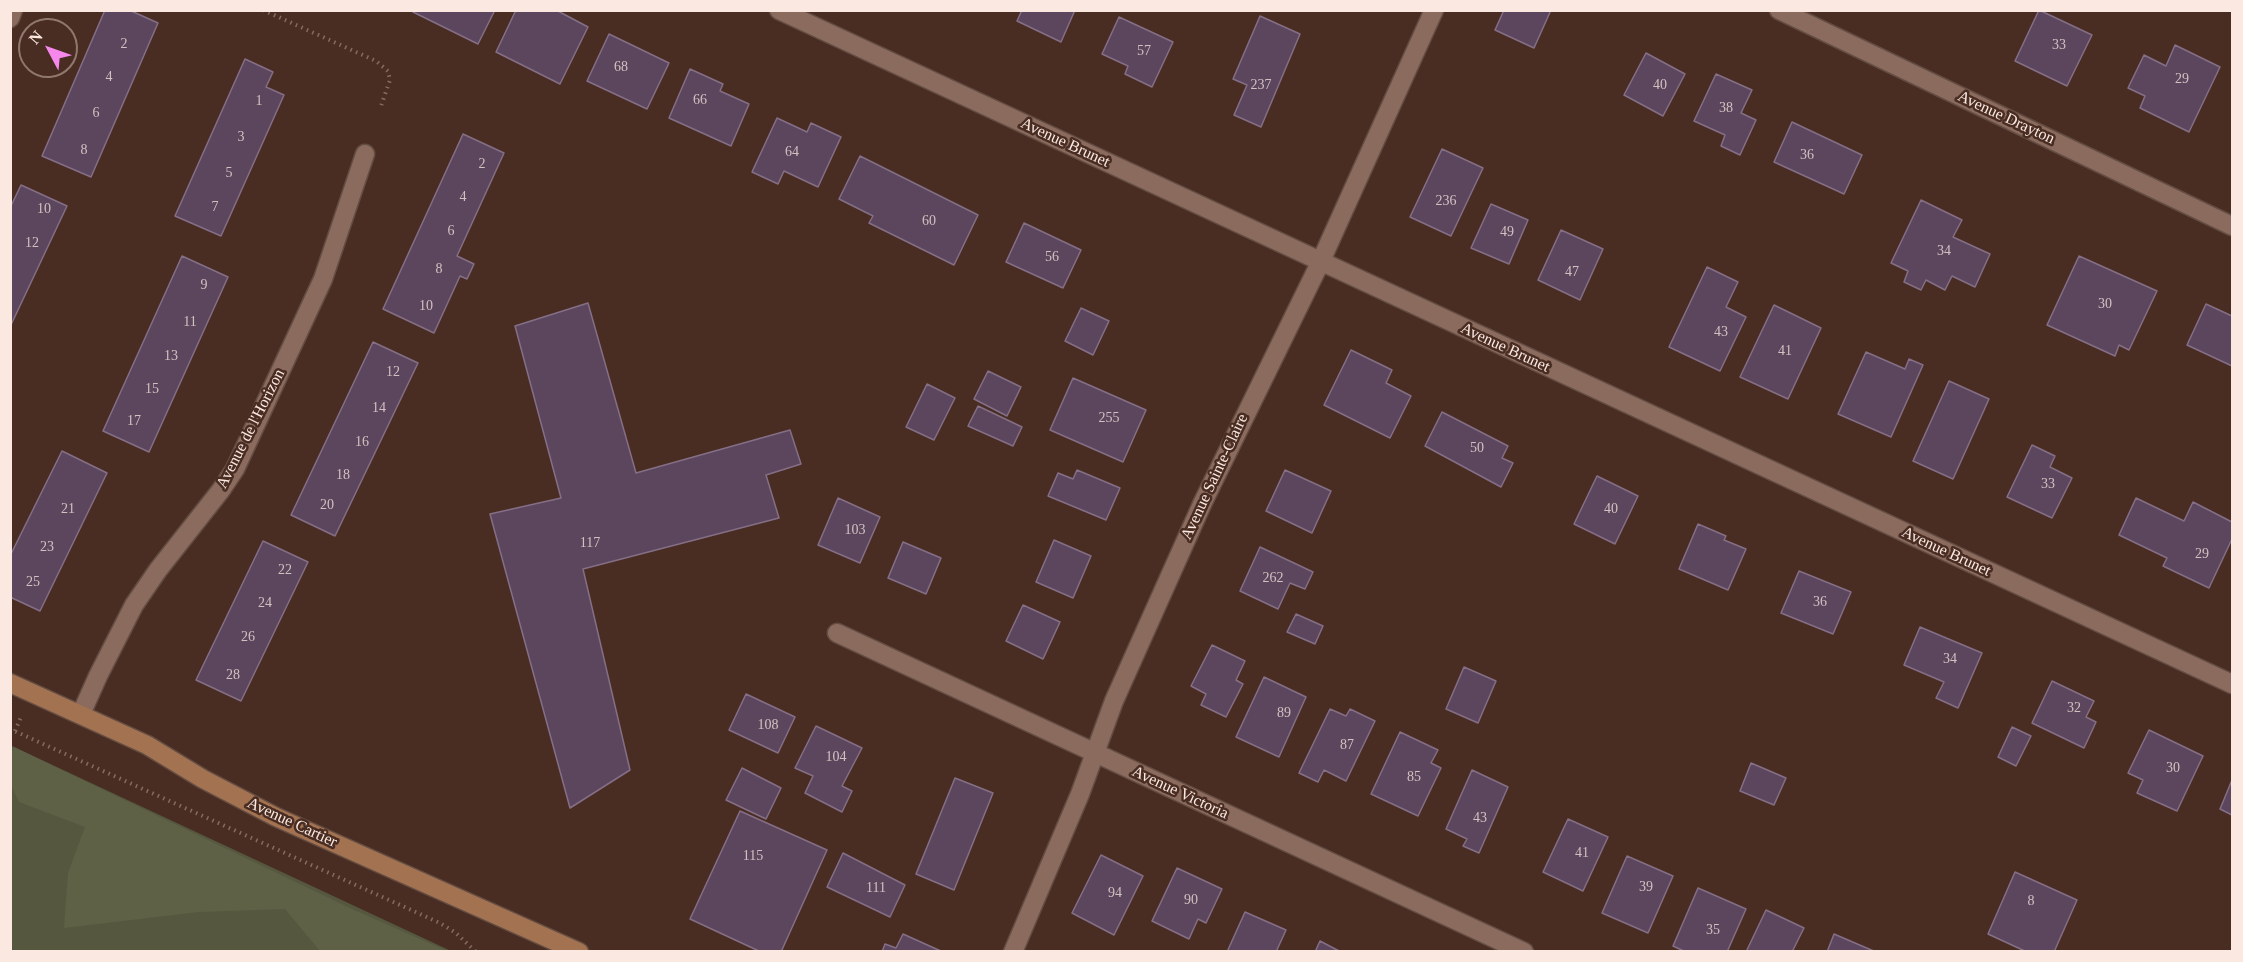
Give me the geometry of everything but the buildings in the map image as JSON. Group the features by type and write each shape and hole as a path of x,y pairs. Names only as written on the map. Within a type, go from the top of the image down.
{"street":[{"path":"10,18 13,10"},
{"name":"Avenue Brunet","path":"779,10 1284,244 1320,263 2232,684"},
{"name":"Avenue Sainte-Claire","path":"1013,951 1080,794 1114,701 1203,501 1320,263 1434,10"},
{"name":"Avenue Drayton","path":"1779,10 2232,226"},
{"name":"Avenue de l'Horizon","path":"81,714 134,605 235,469 323,279 365,154"},
{"name":"Avenue Victoria","path":"837,633 1524,951"},
{"name":"Avenue Cartier","path":"10,683 147,745 203,779 276,817 579,951"}],"path":[{"path":"263,10 376,61 388,71 390,80 381,106"},
{"name":"Avenue Cartier","path":"10,729 440,923 456,933 476,951"}],"green space":[{"path":"10,745 14,747 451,951 11,951"},
{"path":"14,747 352,909 447,951 320,951 285,909 199,912 64,928 68,873 85,827 19,802 11,785 11,753"}]}
